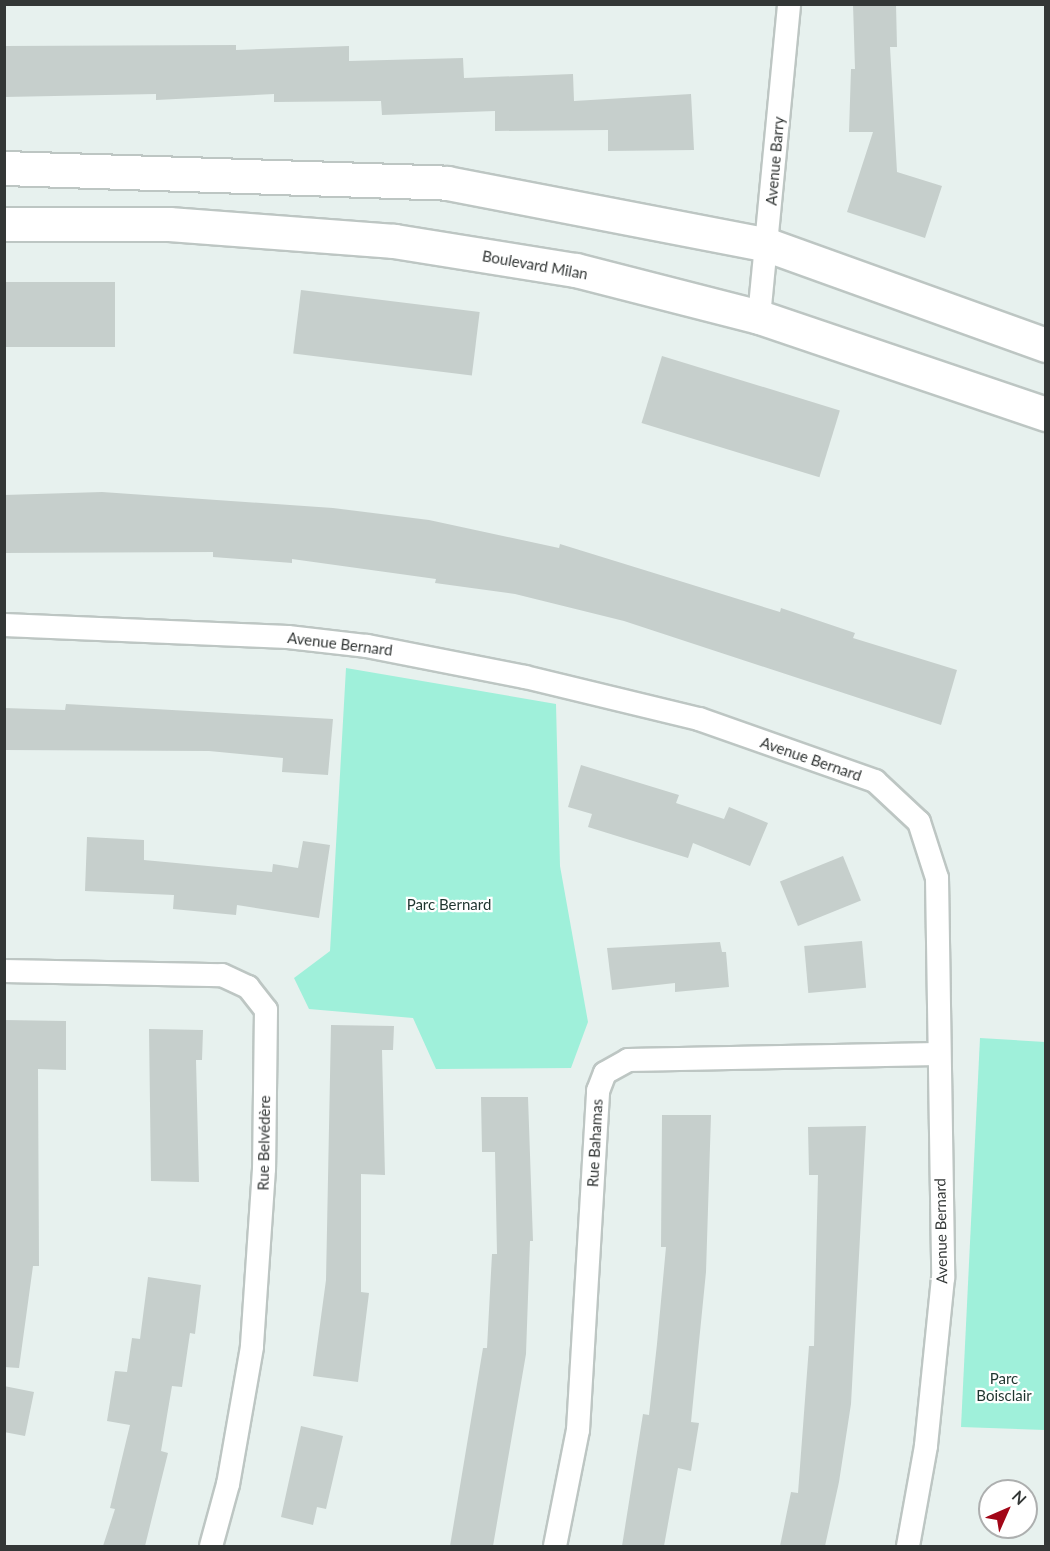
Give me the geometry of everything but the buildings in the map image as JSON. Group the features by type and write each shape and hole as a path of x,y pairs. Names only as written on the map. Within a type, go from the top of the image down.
{"main road":[{"path":"4,168 447,183 768,245 1046,345"},
{"name":"Boulevard Milan","path":"4,224 169,224 394,241 576,270 759,317 1046,414"}],"street":[{"name":"Avenue Barry","path":"759,317 768,245 789,4"},
{"name":"Avenue Bernard","path":"4,625 288,637 367,646 525,677 699,719 875,781 919,822 937,878 937,1054 943,1278 926,1446 908,1546"},
{"name":"Rue Belvédère","path":"4,971 222,975 248,987 266,1010 264,1169 252,1347 228,1484 211,1546"},
{"name":"Rue Bahamas","path":"555,1546 578,1430 598,1091 604,1073 628,1060 937,1054"}],"green space":[{"name":"Parc Bernard","path":"346,668 556,704 560,866 588,1022 571,1068 436,1069 413,1018 309,1009 294,978 330,951"},
{"name":"Parc Boisclair","path":"980,1038 1045,1042 1045,1430 961,1427"}]}
